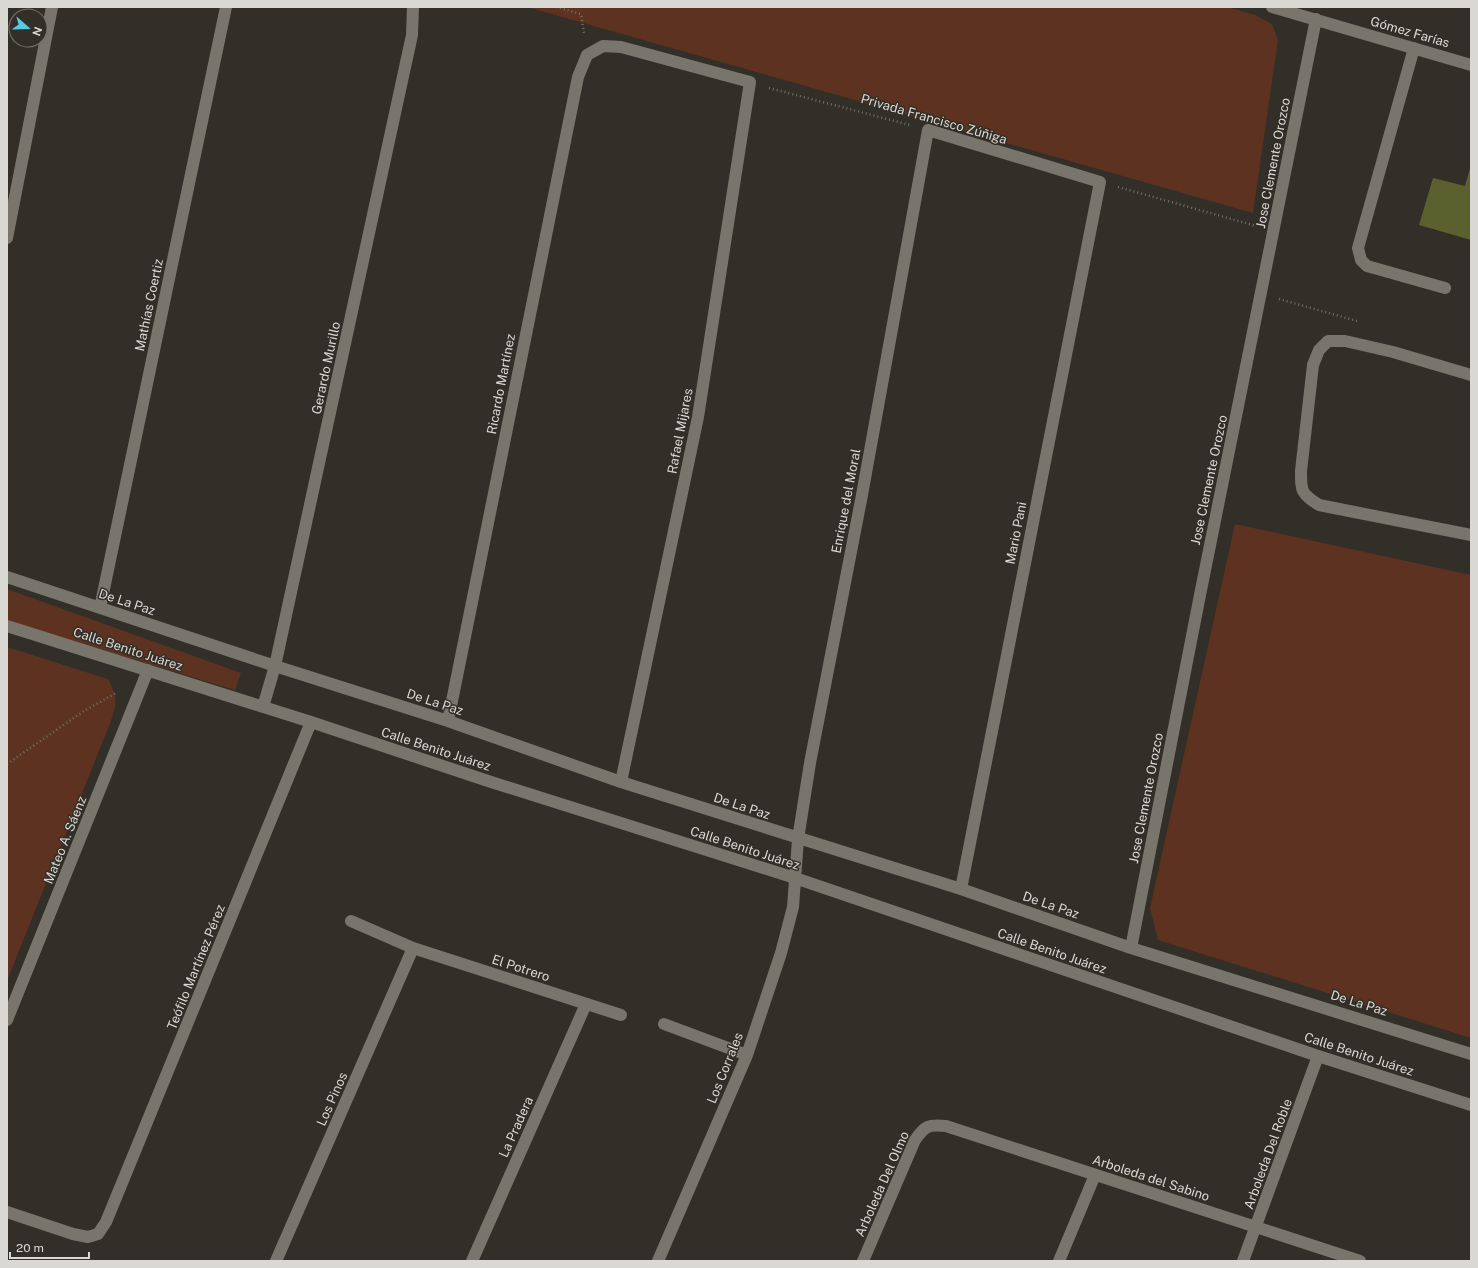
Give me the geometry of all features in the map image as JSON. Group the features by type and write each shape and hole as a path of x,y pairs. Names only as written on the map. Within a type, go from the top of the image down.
{"street":[{"path":"7,238 52,7"},
{"name":"Mathías Coertiz","path":"100,608 226,7"},
{"name":"Gerardo Murillo","path":"263,706 275,666 412,35 413,7"},
{"name":"Gómez Farías","path":"1272,7 1471,65"},
{"name":"Jose Clemente Orozco","path":"1132,948 1200,595 1262,294 1273,230 1316,20"},
{"path":"587,55 603,46 621,47 750,82"},
{"path":"1414,48 1358,248 1361,260 1366,266 1445,288"},
{"name":"Ricardo Martínez","path":"448,721 578,78 587,55"},
{"name":"Rafael Mijares","path":"621,782 698,417 750,82"},
{"name":"Privada Francisco Zúñiga","path":"928,130 1100,182"},
{"name":"Enrique del Moral","path":"795,878 798,839 811,756 862,495 928,130"},
{"name":"Mario Pani","path":"961,889 1100,182"},
{"path":"1471,375 1393,352 1345,341 1328,341 1319,350 1313,366 1301,471 1301,488 1306,496 1319,505 1471,535"},
{"name":"De La Paz","path":"7,577 275,666 448,721 621,782 798,839 961,889 1132,948 1471,1054"},
{"name":"Calle Benito Juárez","path":"7,626 263,706 488,781 795,878 1318,1056 1471,1105"},
{"name":"Mateo A. Sáenz","path":"7,1020 148,670"},
{"name":"Teófilo Martínez Pérez","path":"7,1212 88,1238 98,1234 106,1222 311,722"},
{"name":"Los Corrales","path":"658,1261 747,1055 781,953 793,907 795,878"},
{"name":"El Potrero","path":"351,921 413,948 621,1015"},
{"name":"Los Pinos","path":"276,1261 413,948"},
{"name":"La Pradera","path":"472,1261 586,1004"},
{"path":"664,1024 747,1055"},
{"name":"Arboleda Del Roble","path":"1243,1261 1318,1056"},
{"name":"Arboleda del Sabino","path":"933,1125 946,1126 1360,1261"},
{"name":"Arboleda Del Olmo","path":"863,1261 915,1140 922,1130 933,1125"},
{"path":"1059,1261 1095,1175"}],"path":[{"path":"556,7 581,14 587,55"},
{"name":"Privada Francisco Zúñiga","path":"750,82 928,130"},
{"path":"1100,182 1273,230"},
{"path":"1262,294 1359,322"},
{"path":"7,764 84,711 116,693"}],"shaded area":[{"path":"527,7 1228,7 1255,15 1272,24 1278,40 1253,213"},
{"path":"1235,524 1471,575 1471,1038 1158,940 1150,908"},
{"path":"7,589 241,673 235,690 7,621"},
{"path":"7,647 108,679 114,690 116,700 111,721 7,981"}],"building":[{"path":"1471,165 1471,240 1419,225 1433,178 1465,186"}]}
